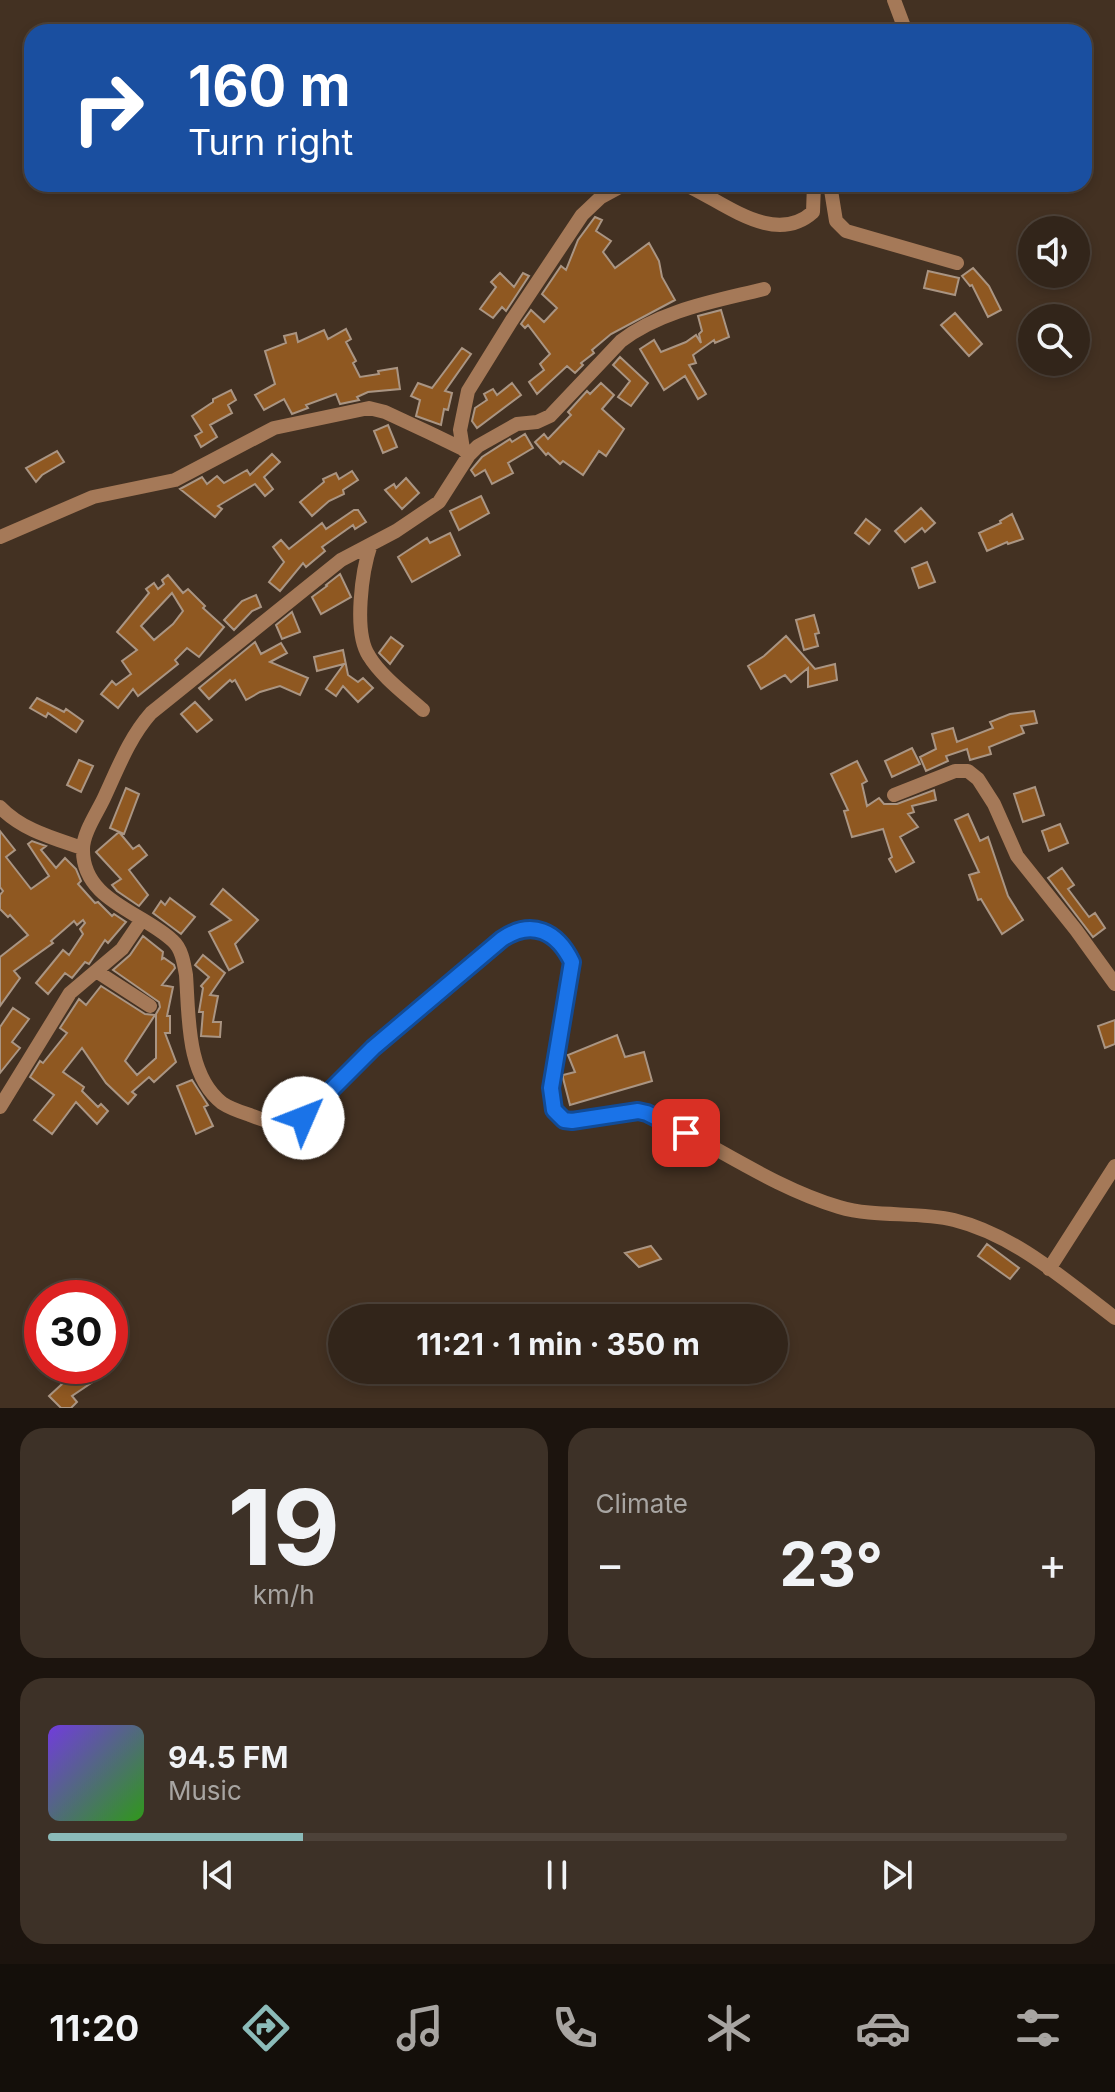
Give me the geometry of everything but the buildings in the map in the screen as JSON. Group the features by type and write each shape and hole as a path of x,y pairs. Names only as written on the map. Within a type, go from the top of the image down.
{"street":[{"path":"894,0 903,24"},
{"path":"466,452 460,430 464,402 478,374 582,215 610,192"},
{"path":"699,192 742,214 773,225 798,222 813,212 814,192"},
{"path":"831,192 836,221 846,231 957,263"},
{"path":"764,289 712,302 652,322 635,331 621,341 550,416 537,422 517,424 466,452 439,502 414,520 341,560 151,713 127,746 82,848 88,873 94,885 174,942 179,950 186,975 194,1059 211,1090 231,1108 271,1123 292,1124 317,1106 373,1048 502,939 513,932 534,928 555,939 572,962 551,1088 554,1110 559,1116 572,1121 638,1111 647,1113 788,1186 840,1207 951,1219 980,1227 1024,1251 1115,1318"},
{"path":"0,537 93,497 175,480 274,428 369,408 385,412 466,452"},
{"path":"371,544 365,559 360,628 362,640 369,656 423,710"},
{"path":"894,795 955,771 974,774 994,804 1017,856 1115,984"},
{"path":"0,807 18,822 39,833 82,848"},
{"path":"0,1107 70,993 127,944 141,921"},
{"path":"96,971 150,1006"},
{"path":"1049,1269 1115,1166"}],"route":[{"path":"303,1118 373,1048 502,939 513,932 534,928 555,939 572,962 551,1088 554,1110 564,1120 572,1121 638,1111 666,1121 686,1133"}]}
